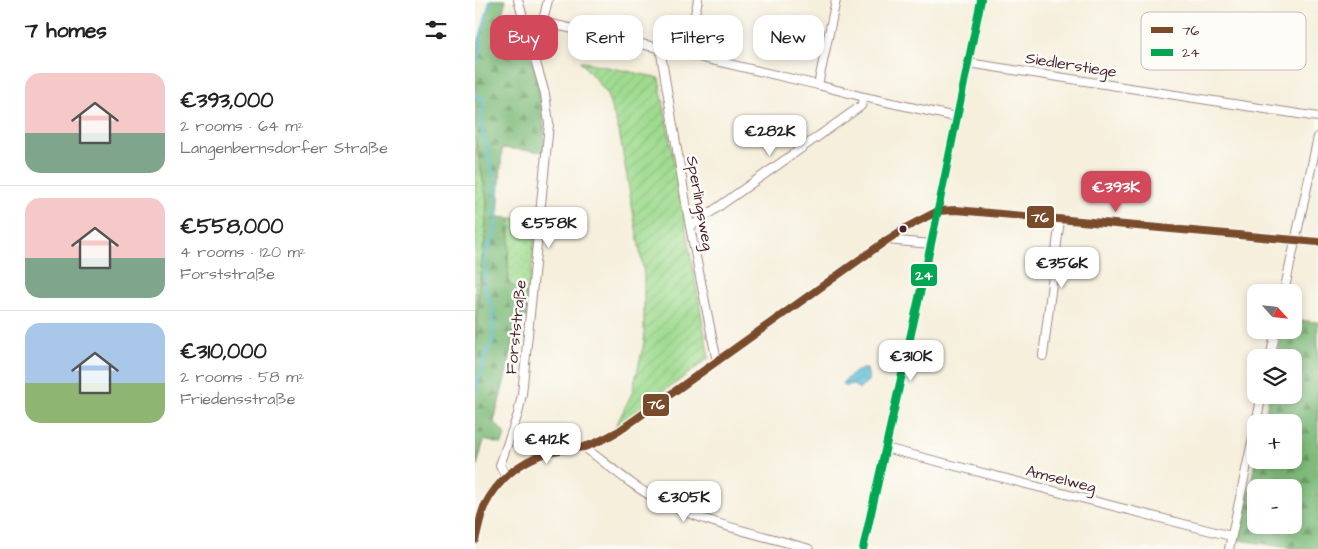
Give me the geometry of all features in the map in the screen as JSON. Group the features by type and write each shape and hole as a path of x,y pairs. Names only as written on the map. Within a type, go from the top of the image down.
{"street":[{"name":"Forststraße","path":"518,0 522,15"},
{"path":"544,15 547,0"},
{"path":"695,15 698,0"},
{"path":"818,84 835,0"},
{"path":"863,549 931,244 981,0"},
{"path":"558,26 653,46"},
{"name":"Forststraße","path":"506,476 500,465 518,414 522,394 549,124 545,94 534,60"},
{"name":"Sperlingsweg","path":"662,60 690,228 717,362"},
{"path":"712,60 956,117"},
{"name":"Siedlerstiege","path":"968,63 1318,117"},
{"path":"690,228 861,106 864,97"},
{"path":"1286,284 1318,138"},
{"path":"475,540 484,508 493,491 506,476 520,465 546,453 584,447 619,431 907,226 937,211 956,210 1318,242"},
{"path":"1043,356 1060,219"},
{"path":"887,240 931,244"},
{"path":"1229,549 1260,404"},
{"path":"584,447 665,504 698,517 809,549"},
{"name":"Amselweg","path":"885,448 1231,536"}],"green space":[{"path":"490,0 506,0 501,15 490,15 490,60 531,60 540,92 544,121 544,152 502,148 498,217 511,218 508,260 509,284 529,295 527,317 516,319 512,350 494,422 505,434 502,444 484,440 475,473 475,353 479,282 485,238 487,201 475,138 475,54"},
{"path":"580,61 659,78 709,358 615,428 632,393 644,343 644,274 619,131 606,92"},
{"path":"475,138 487,201 485,238 479,282 475,353"},
{"path":"511,218 537,220 529,295 509,285 508,260"},
{"path":"1303,321 1318,322 1318,549 1295,549 1239,540 1247,501 1247,534 1302,534 1302,479 1252,479 1254,469 1302,469 1302,414 1265,414 1267,404 1302,404 1302,349 1279,349 1281,339 1303,339"}],"water":[{"path":"867,369 869,380 860,389 851,384 846,387 842,383 856,371"}],"waterway":[{"path":"475,64 481,53 481,36 491,0"},
{"path":"475,94 483,98 481,127 496,183 496,230 485,254 486,290 493,310 493,342 484,358 475,395"}],"transit line":[{"name":"24","path":"863,549 931,244 981,0"},
{"name":"76","path":"475,540 484,507 489,498 502,481 518,467 546,453 588,446 619,431 887,240 938,211 956,210 1318,242"}]}
